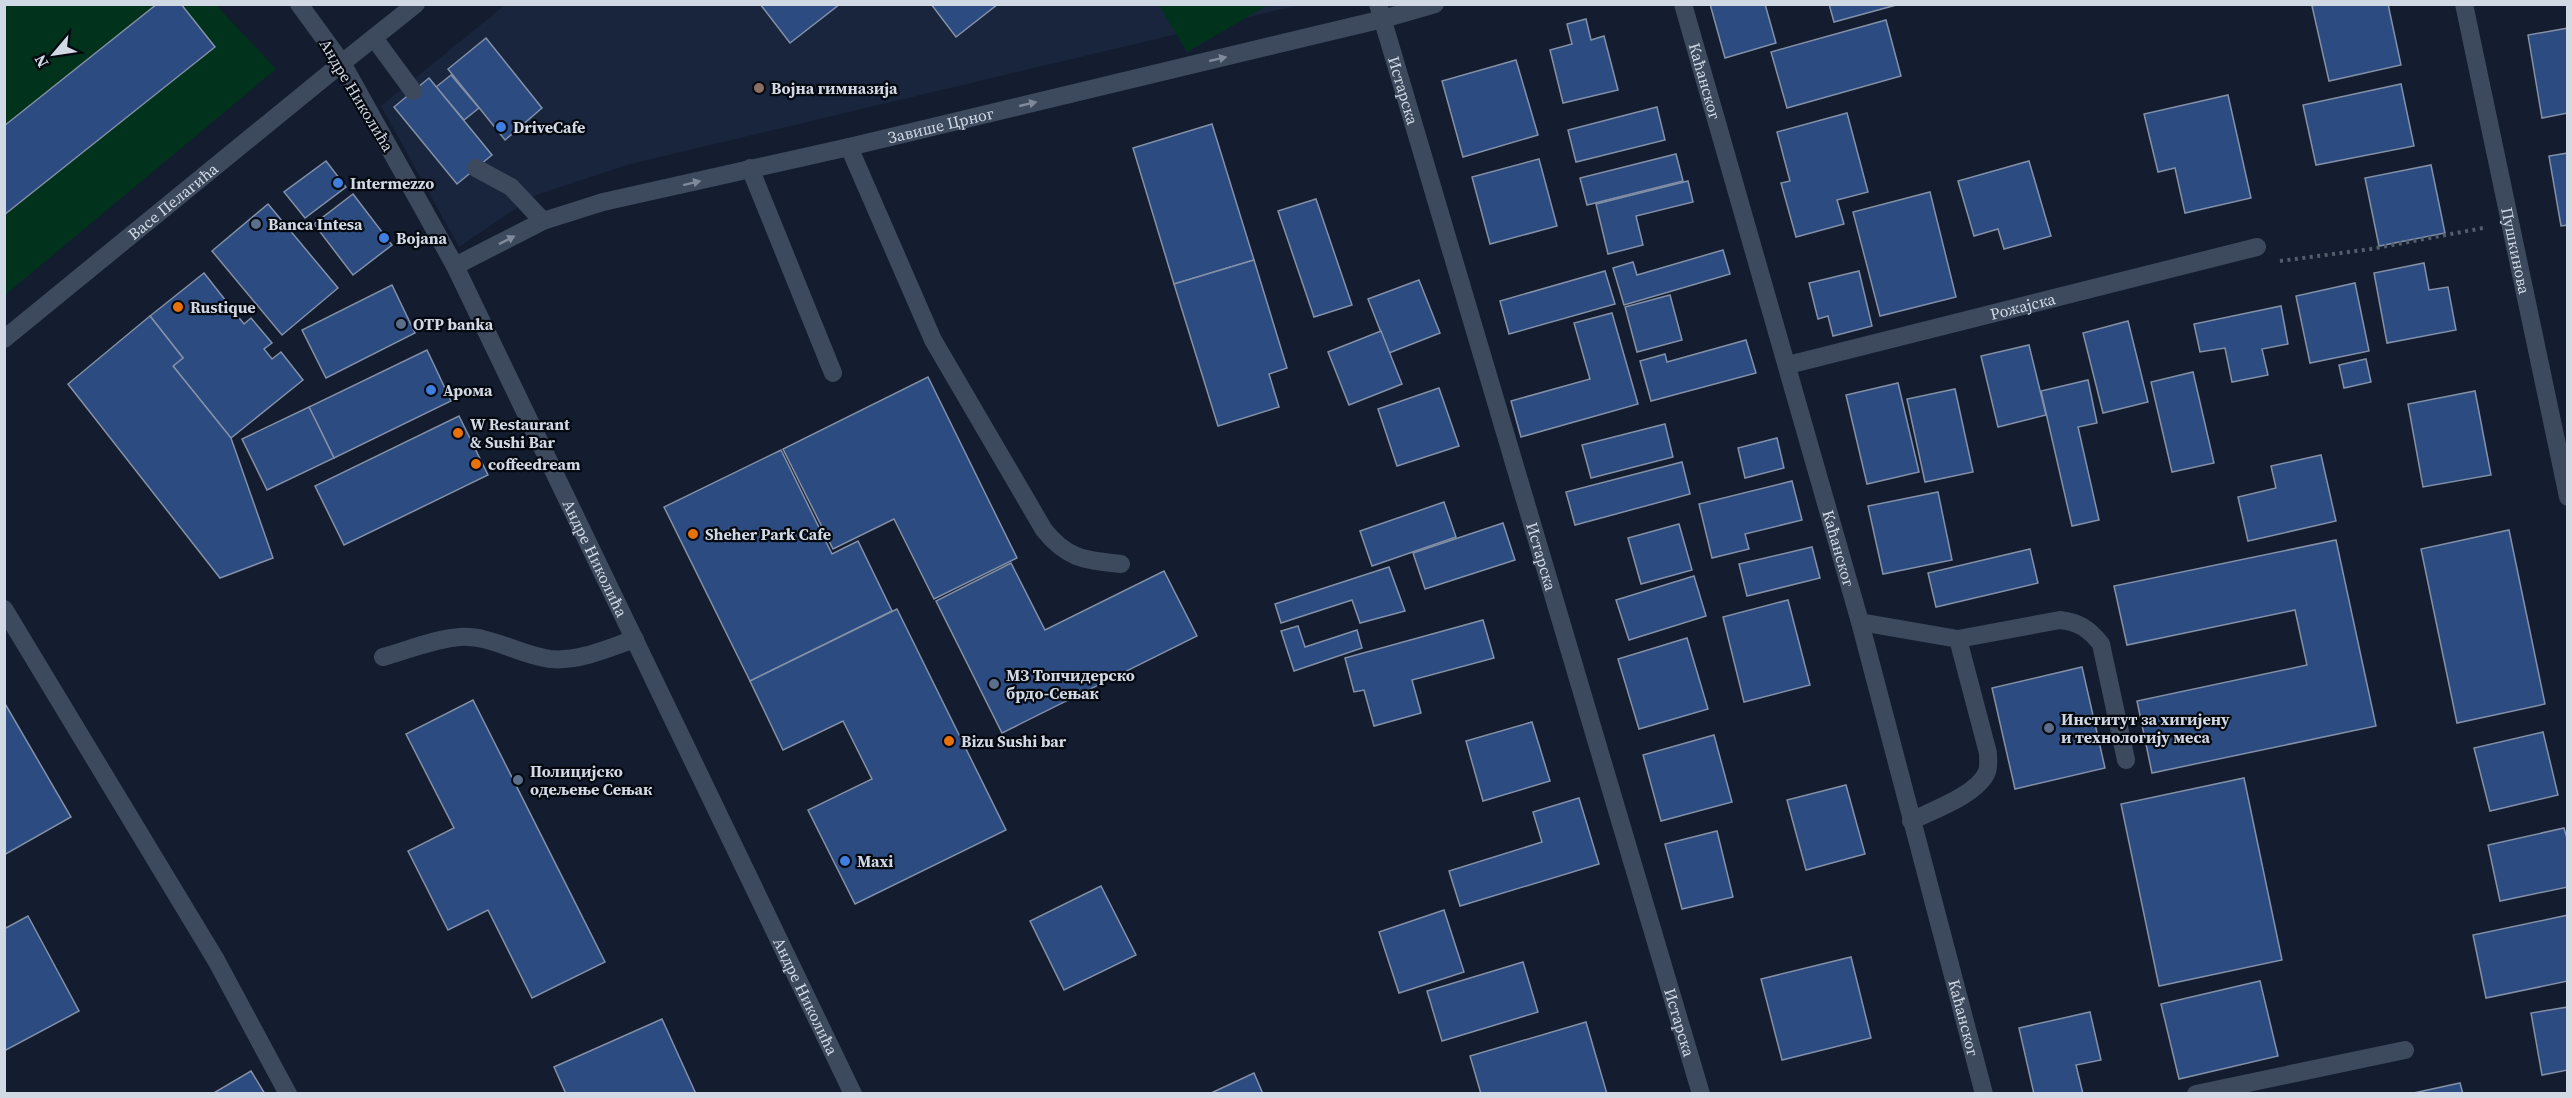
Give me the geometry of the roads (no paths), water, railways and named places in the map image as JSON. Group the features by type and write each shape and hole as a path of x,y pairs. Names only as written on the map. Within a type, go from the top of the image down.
{"street":[{"name":"Андре Николића","path":"299,4 342,63 454,266 853,1094"},
{"name":"Васе Пелагића","path":"4,339 416,4"},
{"name":"Завише Црног","path":"454,266 543,221 603,202 849,147 1381,12 1435,4"},
{"name":"Каћанског","path":"1683,4 1860,622 1984,1094"},
{"name":"Пушкинова","path":"2464,4 2568,497"},
{"name":"Истарска","path":"1381,12 1701,1094"},
{"path":"374,38 413,92"},
{"path":"849,147 933,340 1044,530 1056,545 1071,555 1084,560 1121,564"},
{"path":"476,168 511,187 543,221"},
{"path":"750,168 833,373"},
{"name":"Рожајска","path":"1788,365 2257,247"},
{"path":"4,609 216,960 288,1094"},
{"path":"1860,622 1958,639 2060,620 2073,621 2083,626 2092,632 2101,645 2126,760"},
{"path":"383,657 461,637 489,642 548,659 564,659 584,656 635,639"},
{"path":"1911,821 1967,793 1981,782 1988,770 1988,753 1958,639"},
{"path":"2196,1094 2405,1050"}],"place":[{"name":"Војна гимназија","path":"759,88"},
{"name":"DriveCafe","path":"501,127"},
{"name":"Intermezzo","path":"338,183"},
{"name":"Banca Intesa","path":"256,224"},
{"name":"Bojana","path":"384,238"},
{"name":"Rustique","path":"178,307"},
{"name":"OTP banka","path":"401,324"},
{"name":"Арома","path":"431,390"},
{"name":"W Restaurant & Sushi Bar","path":"458,433"},
{"name":"coffeedream","path":"476,464"},
{"name":"Sheher Park Cafe","path":"693,534"},
{"name":"МЗ Топчидерско брдо-Сењак","path":"994,684"},
{"name":"Институт за хигијену и технологију меса","path":"2049,728"},
{"name":"Bizu Sushi bar","path":"949,741"},
{"name":"Полицијско одељење Сењак","path":"518,780"},
{"name":"Maxi","path":"845,861"}]}
